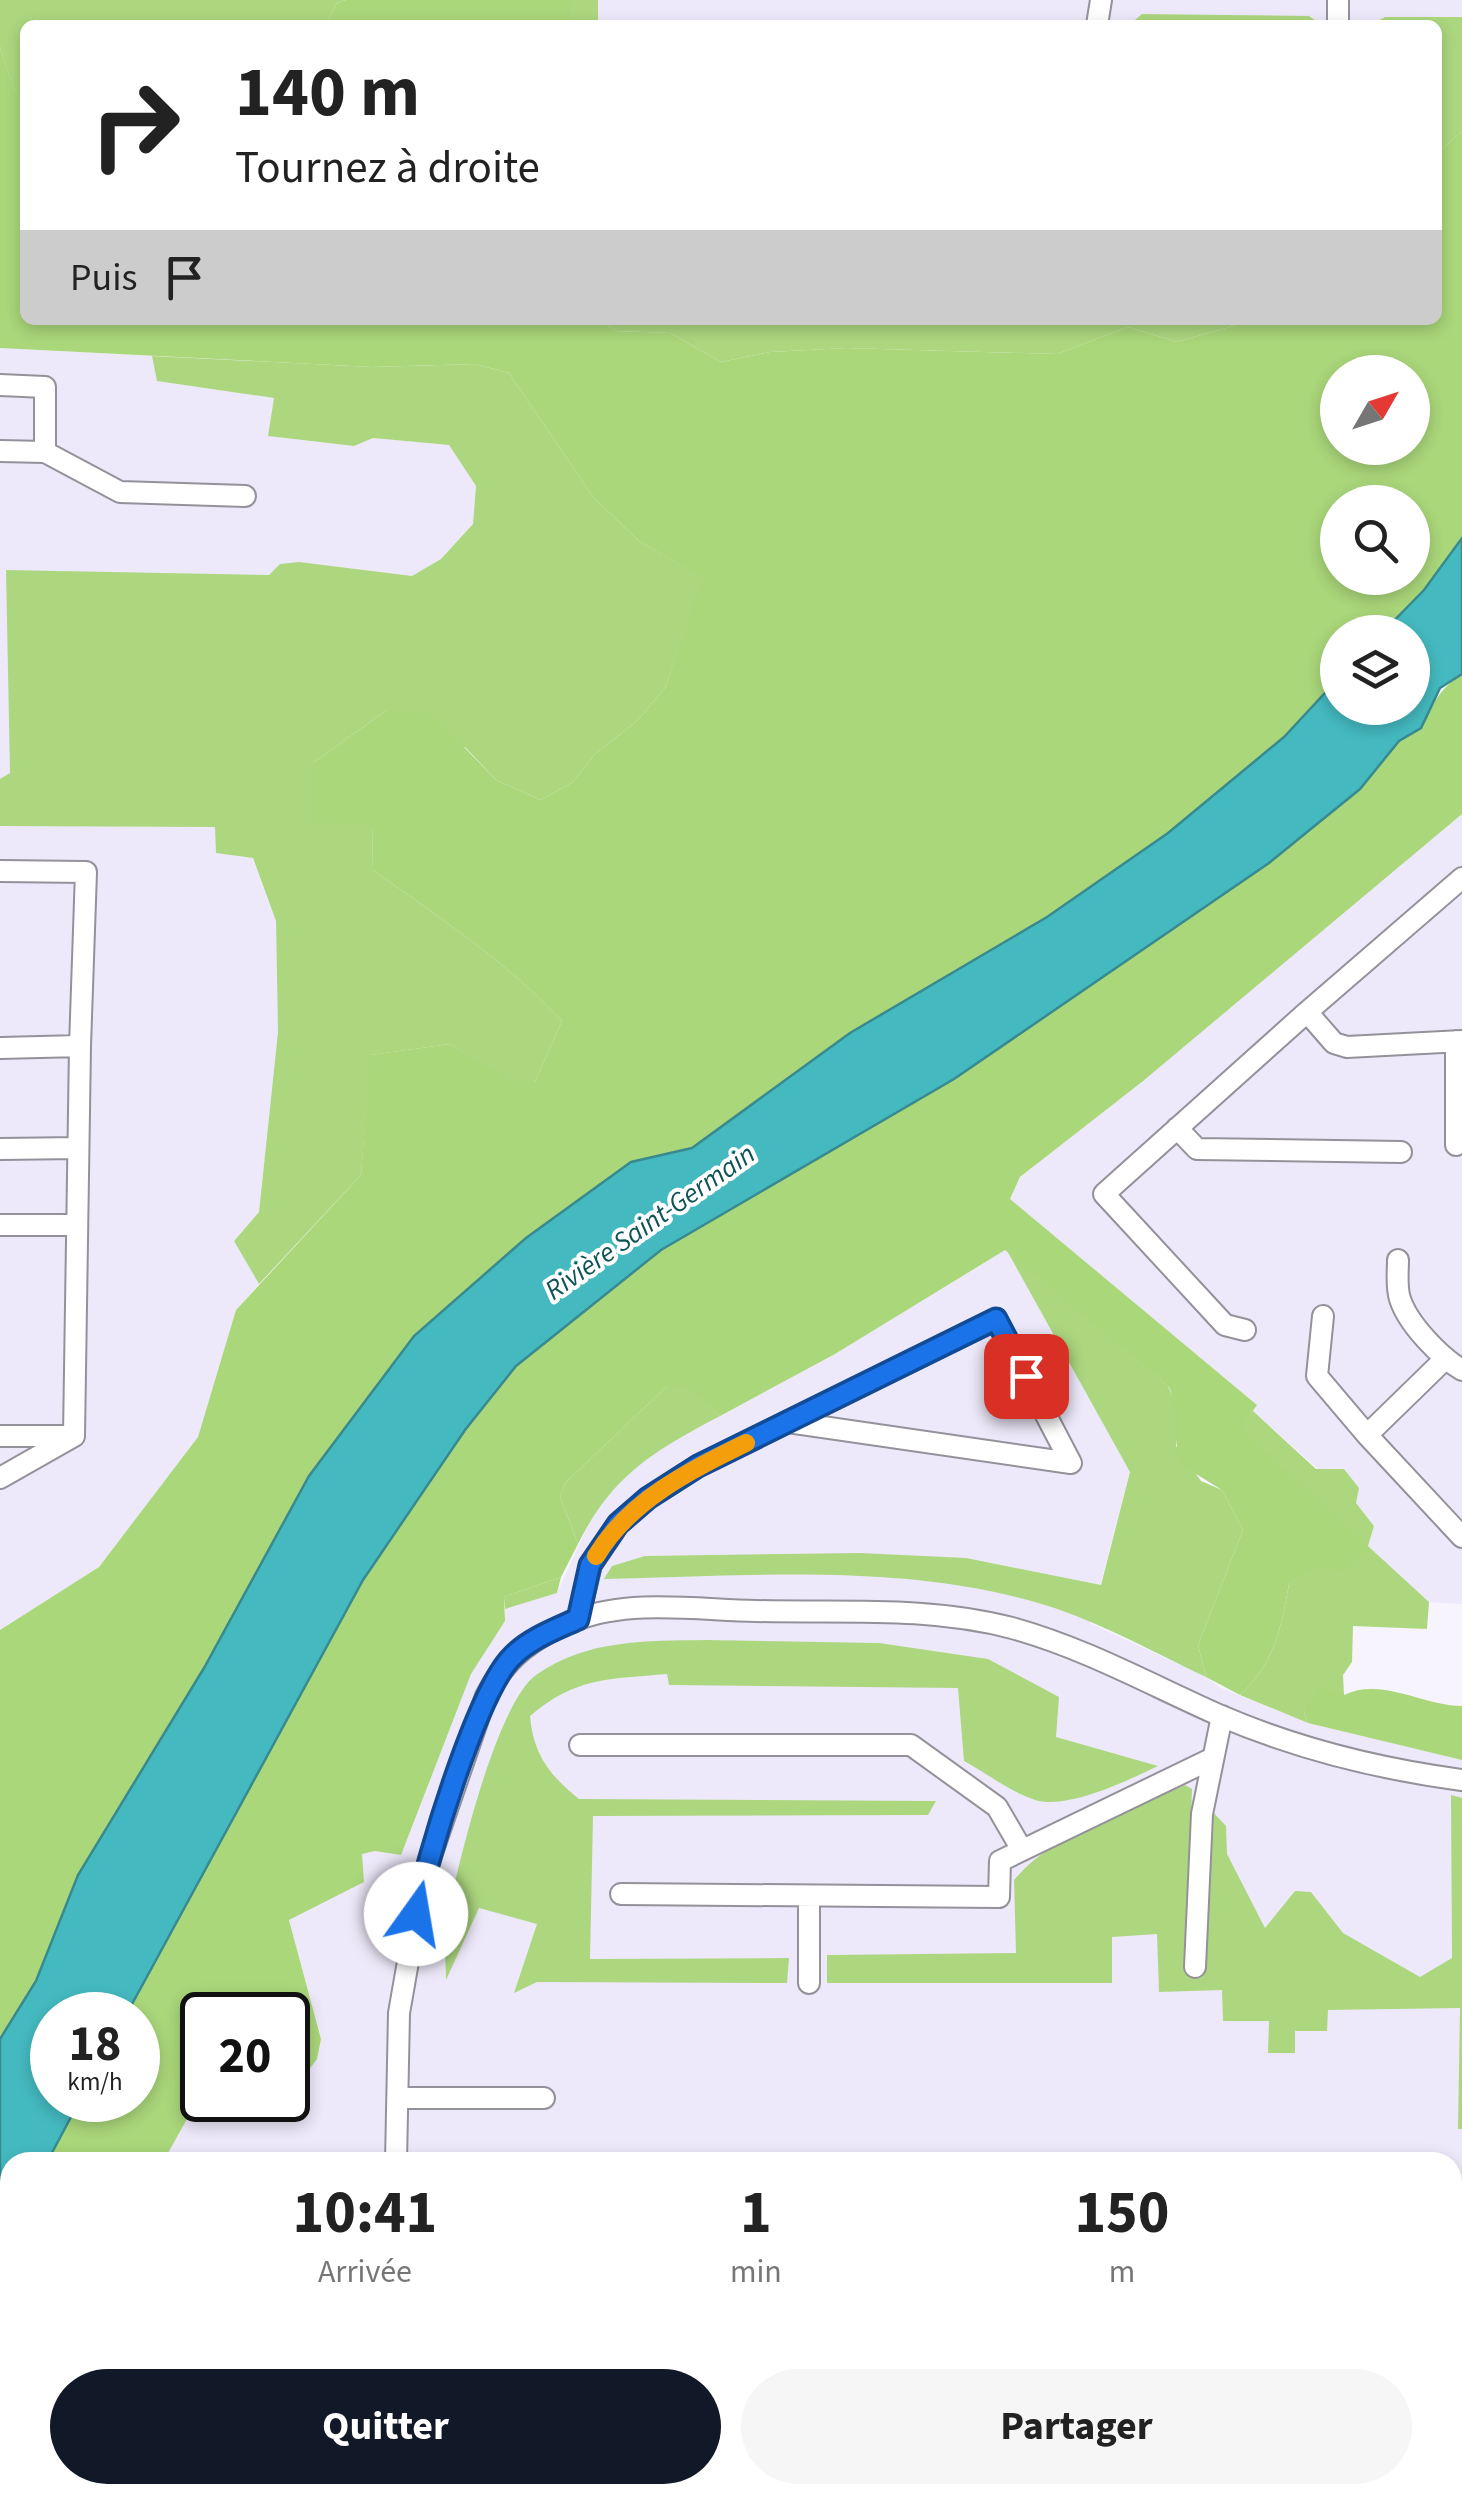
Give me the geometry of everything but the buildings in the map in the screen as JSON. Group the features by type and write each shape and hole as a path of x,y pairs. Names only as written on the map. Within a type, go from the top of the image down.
{"lane":[{"path":"0,385 46,387 45,452"},
{"path":"0,451 45,452 120,492 246,496"},
{"path":"0,871 86,872 74,1436"},
{"path":"1245,1330 1225,1325 1104,1194 1462,878"},
{"path":"1307,1012 1334,1043 1347,1047 1459,1041 1456,1145"},
{"path":"0,1048 80,1046"},
{"path":"1177,1128 1197,1149 1401,1152"},
{"path":"0,1149 78,1148"},
{"path":"0,1225 77,1225"},
{"path":"1367,1436 1453,1364 1401,1302 1398,1260"},
{"path":"1322,1316 1318,1376 1367,1436 1462,1537"},
{"path":"578,1619 590,1565 618,1524 698,1466 996,1319 1071,1463 788,1422"},
{"path":"0,1436 74,1436"},
{"path":"0,1478 74,1436"},
{"path":"396,2152 399,2013 422,1882 486,1696 515,1653 578,1619 657,1609 888,1612 952,1617 1012,1628 1068,1648 1222,1716 1326,1753 1462,1780"},
{"path":"1196,1966 1202,1814 1222,1716"},
{"path":"580,1745 911,1745 997,1807 1022,1850"},
{"path":"621,1894 999,1898 1000,1861 1213,1758"},
{"path":"808,1896 809,1983"},
{"path":"398,2098 544,2098"}],"shaded area":[{"path":"598,0 1462,0 1462,17 1380,20 598,20"},
{"path":"0,348 152,356 158,381 274,398 269,436 354,446 373,438 449,445 476,486 473,524 441,559 412,576 216,827 252,857 276,921 278,1032 259,1212 234,1241 259,1284 236,1310 198,1437 99,1567 0,1630"},
{"path":"1462,814 1462,1604 1429,1602 1368,1546 1374,1526 1356,1503 1253,1411 1257,1405 1010,1200 1020,1178"},
{"path":"1006,1249 1130,1472 1090,1623 1206,1677 1221,1688 1308,1723 1462,1760 1462,2152 168,2152 184,2122 310,2122 310,2063 321,2038 289,1920 364,1882 361,1854 375,1851 437,1756 471,1674 505,1621 505,1609 557,1593 590,1521 615,1485 653,1451 835,1354"}],"green space":[{"path":"0,0 346,0 337,3 328,20 20,20 20,94 15,94 0,47"},
{"path":"570,0 598,0 598,20 570,20"},
{"path":"570,0 570,20 328,20 337,3"},
{"path":"1142,14 1309,16 1315,20 1135,20"},
{"path":"1462,17 1462,131 1442,149 1442,20 1380,20"},
{"path":"0,47 15,93 20,94 20,325 608,325 615,331 670,333 721,362 770,352 846,348 1057,354 1128,327 1177,342 1236,325 1442,325 1442,149 1462,131 1462,538 1430,582 1430,485 1320,485 1320,595 1419,595 1400,615 1320,615 1320,698 1284,737 1168,833 1047,917 850,1033 692,1148 630,1162 526,1238 414,1336 309,1476 204,1668 78,1875 36,1981 0,2039 0,1630 99,1567 198,1437 236,1310 361,1175 370,1055 450,1044 512,1081 535,1082 562,1021 495,960 373,870 372,825 312,823 313,763 387,710 431,713 496,780 541,800 573,782 595,754 637,721 665,688 703,578 639,541 594,498 509,373 475,364 372,367 0,348"},
{"path":"608,325 1236,325 1177,342 1128,327 1057,354 846,348 770,352 721,362 670,333 615,331"},
{"path":"152,356 372,367 475,364 509,373 594,498 639,541 704,578 665,688 637,721 595,754 573,782 541,800 496,780 466,748 387,710 313,763 372,825 373,870 495,960 562,1021 535,1082 512,1082 450,1044 371,1055 361,1175 259,1284 234,1241 259,1212 278,1032 276,921 253,858 216,853 215,827 0,826 0,779 10,773 6,570 269,575 280,564 299,562 412,576 441,559 473,524 476,486 449,445 373,438 354,446 268,436 274,398 157,381"},
{"path":"1462,674 1462,814 1143,1081 1020,1177 1010,1199 1257,1405 1241,1428 1368,1546 1344,1571 1315,1567 1289,1584 1274,1644 1252,1683 1240,1695 1206,1677 1198,1645 1243,1530 1222,1490 1180,1464 1169,1387 1005,1250 835,1354 720,1416 686,1386 667,1386 565,1483 560,1497 578,1544 561,1577 504,1597 505,1621 471,1674 401,1855 375,1851 362,1854 364,1882 289,1920 308,1992 180,1992 180,2122 185,2122 169,2152 52,2152 68,2122 160,2122 160,1992 139,1992 363,1580 465,1430 516,1366 661,1250 954,1079 1269,863 1399,741 1418,725 1430,725 1430,708"},
{"path":"1006,1249 1168,1386 1180,1414 1176,1446 1201,1481 1222,1490 1243,1530 1198,1645 1206,1677 1066,1612 992,1591 938,1582 826,1575 604,1579 612,1566 645,1556 860,1553 966,1558 1101,1585 1130,1472"},
{"path":"686,1385 720,1416 655,1454 620,1482 578,1544 560,1497 565,1483 667,1386"},
{"path":"1253,1411 1316,1469 1344,1469 1359,1488 1356,1503 1374,1526 1368,1546 1429,1602 1427,1629 1353,1626 1352,1662 1343,1675 1344,1695 1304,1711 1308,1723 1240,1695 1268,1658 1289,1584 1315,1566 1240,1428"},
{"path":"561,1577 557,1593 505,1609 504,1597"},
{"path":"706,1640 879,1643 988,1659 1059,1697 1056,1737 1158,1766 1098,1792 1048,1802 1017,1792 964,1761 958,1688 669,1685 667,1674 594,1682 562,1694 530,1716 539,1753 560,1782 579,1799 936,1801 928,1815 593,1816 590,1959 789,1958 787,1983 537,1982 514,1993 537,1924 479,1908 446,1980 446,1926 460,1863 493,1752 521,1692 536,1675 555,1663 596,1648"},
{"path":"1321,1687 1344,1695 1359,1690 1388,1691 1462,1706 1462,1760 1308,1723 1304,1711"},
{"path":"1185,1785 1192,1789 1186,1973 1201,1975 1212,1811 1226,1826 1227,1854 1265,1928 1295,1891 1311,1892 1343,1933 1420,1977 1452,1958 1451,1795 1462,1798 1462,2129 1458,2129 1460,2008 1328,2010 1327,2031 1295,2031 1295,2053 1268,2053 1269,2021 1223,2021 1222,1990 1159,1992 1157,1934 1112,1937 1112,1983 827,1983 827,1955 1016,1953 1014,1880 1031,1863 1071,1835"},
{"path":"310,1998 321,2039 317,2059 310,2068"}],"water":[{"path":"1462,538 1462,674 1440,688 1430,709 1430,615 1400,615 1419,595 1430,595 1430,582"},
{"name":"Rivière Saint-Germain","path":"1320,698 1320,725 1422,725 1399,741 1360,789 1269,863 954,1079 661,1250 516,1366 465,1430 363,1580 139,1992 30,1992 30,2122 68,2122 52,2152 0,2152 0,2039 36,1981 78,1875 204,1668 309,1476 414,1336 526,1238 631,1162 692,1148 850,1033 1047,917 1168,833 1284,737"}],"slow traffic":[{"path":"596,1556 618,1524 648,1498 698,1466 746,1443"}],"route":[{"path":"416,1914 422,1882 486,1696 498,1672 515,1653 578,1619 581,1590 590,1565 618,1524 648,1498 698,1466 996,1319 1026,1376"}]}
